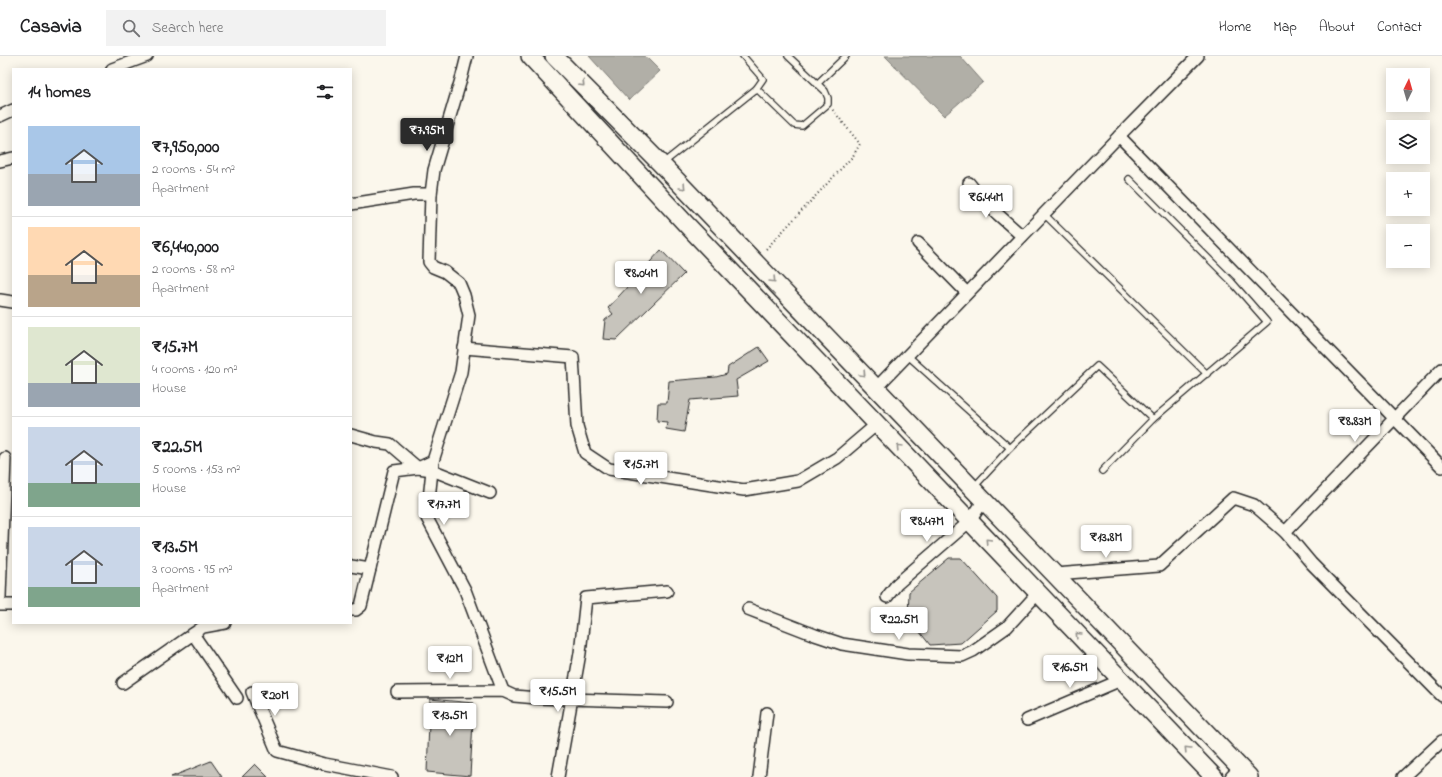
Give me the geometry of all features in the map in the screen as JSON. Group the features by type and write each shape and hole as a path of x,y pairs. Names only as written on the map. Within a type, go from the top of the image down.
{"main road":[{"path":"530,56 685,223 1214,777"},
{"path":"554,56 661,164 978,494 1240,774"}],"street":[{"path":"115,68 147,56"},
{"path":"467,56 434,170 431,194 429,262 433,268 445,272 459,283 469,315 461,372 432,465 427,518 465,590 503,691"},
{"path":"876,388 1118,136 1198,56"},
{"path":"0,116 12,110"},
{"path":"1118,136 1442,467"},
{"path":"0,161 12,158"},
{"path":"969,183 984,202 1022,236"},
{"path":"352,204 414,194 431,194"},
{"path":"918,243 967,294"},
{"path":"0,300 12,302"},
{"path":"464,348 573,357 577,426 585,453 609,469 744,490 798,481 837,458 877,424"},
{"path":"1285,532 1442,370"},
{"path":"352,435 390,444 418,468"},
{"path":"0,597 6,458"},
{"path":"352,610 356,610 361,606 394,472 432,465 490,493"},
{"path":"887,597 897,584 970,521 978,494"},
{"path":"1054,574 1159,566 1233,498 1254,505 1285,532 1311,563 1442,696"},
{"path":"352,566 370,569"},
{"path":"558,777 580,653 586,598 667,591"},
{"path":"748,609 842,644 908,654 962,656 973,651 1007,627 1038,593"},
{"path":"0,605 12,605"},
{"path":"195,624 203,627"},
{"path":"123,683 203,627 220,624"},
{"path":"193,634 237,698"},
{"path":"1027,720 1121,680"},
{"path":"397,692 503,691 514,696 537,698 668,702"},
{"path":"252,692 277,751 325,764 392,777"},
{"path":"759,777 767,713"},
{"path":"1403,777 1442,741"}],"lane":[{"path":"661,164 756,89 763,79 743,56"},
{"path":"756,89 794,125 802,126 828,104 828,98 825,92 788,56"},
{"path":"817,84 846,56"},
{"path":"1102,472 1153,419 1267,322 1231,281 1129,179"},
{"path":"1044,214 1206,374"},
{"path":"908,355 1010,448"},
{"path":"978,494 1010,448 1097,366 1153,419"}],"path":[{"path":"766,249 853,156 860,144 828,104"}],"shaded area":[{"path":"589,56 645,56 660,71 629,100"},
{"path":"885,56 960,56 983,82 944,116"}],"building":[{"path":"661,250 684,274 616,340 603,339 605,320 613,314 608,308"},
{"path":"759,347 769,361 736,380 738,396 690,400 684,432 666,429 667,422 657,421 658,403 667,403 669,381 716,377 727,374 728,367"},
{"path":"949,558 961,558 997,598 997,611 961,643 930,645 908,617 909,592"},
{"path":"430,699 474,703 470,776 427,772"},
{"path":"211,761 222,777 171,777"},
{"path":"255,764 268,777 242,777"}]}
